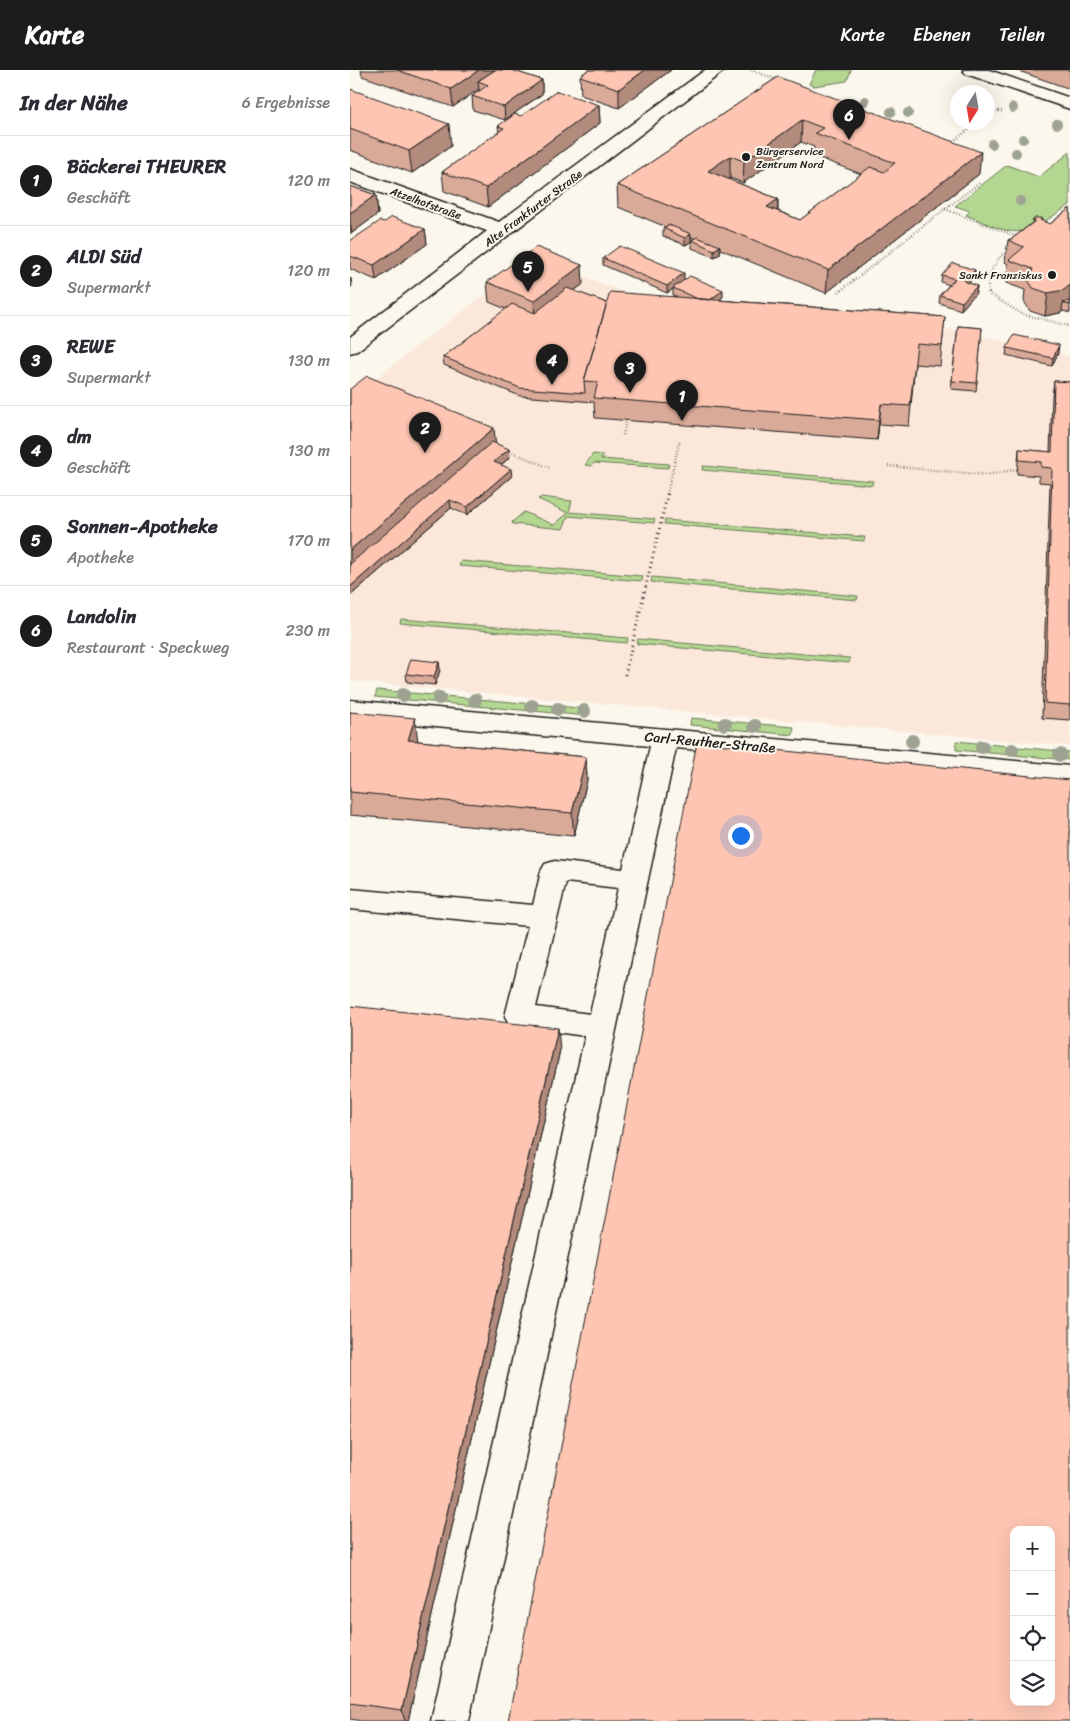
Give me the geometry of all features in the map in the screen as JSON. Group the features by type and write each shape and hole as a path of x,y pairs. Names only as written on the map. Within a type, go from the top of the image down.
{"street":[{"name":"Alte Frankfurter Straße","path":"350,347 501,230 716,70"},
{"path":"972,70 1070,104"},
{"name":"Atzelhofstraße","path":"350,175 501,230"},
{"name":"Carl-Reuther-Straße","path":"350,709 1070,775"},
{"path":"450,1721 665,738"},
{"path":"602,1027 519,1016 555,871 634,880"},
{"path":"350,899 544,917"}],"path":[{"path":"751,70 780,80"},
{"path":"951,144 969,130"},
{"path":"839,292 980,182"},
{"path":"945,210 1021,238 1017,242"},
{"path":"1012,245 1002,254 986,281 989,294 1022,314 1070,326"},
{"path":"623,435 626,420"},
{"path":"625,675 680,439"},
{"path":"504,449 550,468"},
{"path":"888,466 988,475 1017,469"}],"shaded area":[{"path":"533,257 672,310 955,330 1070,356 1070,746 350,681 350,398"}],"green space":[{"path":"816,70 851,70 847,81 814,86 809,84"},
{"path":"1070,152 1070,205 1034,227 1018,231 1005,230 966,215 970,211 955,206 1007,165 1039,177"},
{"path":"593,454 603,455 601,459 669,464 668,468 594,463 591,466 585,465"},
{"path":"703,466 873,481 872,485 702,470"},
{"path":"542,497 572,501 569,512 655,519 654,523 568,516 563,529 513,524 512,522 524,512 554,525 568,513 538,499"},
{"path":"665,520 865,537 864,541 664,524"},
{"path":"461,561 643,576 642,581 459,566"},
{"path":"652,577 858,596 857,600 651,582"},
{"path":"401,619 628,638 627,643 400,623"},
{"path":"638,639 850,658 849,663 637,644"},
{"path":"377,690 590,709 588,716 375,697"},
{"path":"691,718 794,727 793,735 690,725"},
{"path":"956,741 1070,752 1070,760 956,750"}],"building":[{"path":"397,70 479,70 451,89"},
{"path":"495,70 511,70 542,80 504,107 472,96 488,85 478,81"},
{"path":"588,70 645,70 619,89 580,76"},
{"path":"778,77 981,152 828,270 617,185","holes":["802,120 823,128 815,133 895,163 884,172 870,167 800,220 767,207 778,199 708,171 730,156 744,161"]},
{"path":"350,89 449,124 409,151 350,129"},
{"path":"557,91 599,105 486,188 442,172 504,128 498,126 515,114 521,116"},
{"path":"350,186 376,195 350,213"},
{"name":"Sankt Franziskus","path":"1070,208 1070,285 1064,290 1048,293 1033,288 1027,278 1033,269 1009,260 1024,247 1008,240 1035,221 1033,220 1035,218 1042,218 1040,220 1050,224"},
{"path":"392,217 425,229 374,265 350,256 350,241 380,221 385,222"},
{"path":"669,225 691,234 685,238 663,228"},
{"path":"697,237 720,246 714,250 692,240"},
{"path":"620,246 684,273 667,286 603,258"},
{"path":"536,247 582,265 534,301 487,282"},
{"path":"953,263 975,270 964,281 977,286 962,302 940,295 955,279 942,275"},
{"path":"690,276 723,290 710,300 698,299 673,288"},
{"path":"567,288 607,303 584,381 585,393 520,388 443,357 512,304 535,313"},
{"path":"610,292 945,317 942,346 917,344 910,406 881,404 879,420 594,398 598,382 584,381"},
{"path":"958,326 982,328 977,383 952,381"},
{"path":"1014,335 1059,345 1053,358 1007,348"},
{"path":"367,376 494,428 350,550 350,389"},
{"path":"1054,381 1070,382 1070,705 1045,703 1052,468 1041,467 1041,462 1019,460 1019,449 1052,452"},
{"path":"492,442 509,449 494,462 511,469 467,507 450,500 350,587 350,564"},
{"path":"411,659 439,662 434,677 406,674"},
{"path":"350,712 415,718 408,740 586,757 572,813 350,792"},
{"path":"697,742 1070,780 1070,1721 508,1721"},
{"path":"350,1006 558,1028 402,1710 350,1703"}],"place":[{"name":"Landolin","path":"849,140"},
{"name":"Bürgerservice Zentrum Nord","path":"746,157"},
{"name":"Sankt Franziskus","path":"1052,275"},
{"name":"Sonnen-Apotheke","path":"528,292"},
{"name":"dm","path":"552,385"},
{"name":"REWE","path":"630,393"},
{"name":"Bäckerei THEURER","path":"682,421"},
{"name":"ALDI Süd","path":"425,453"}]}
